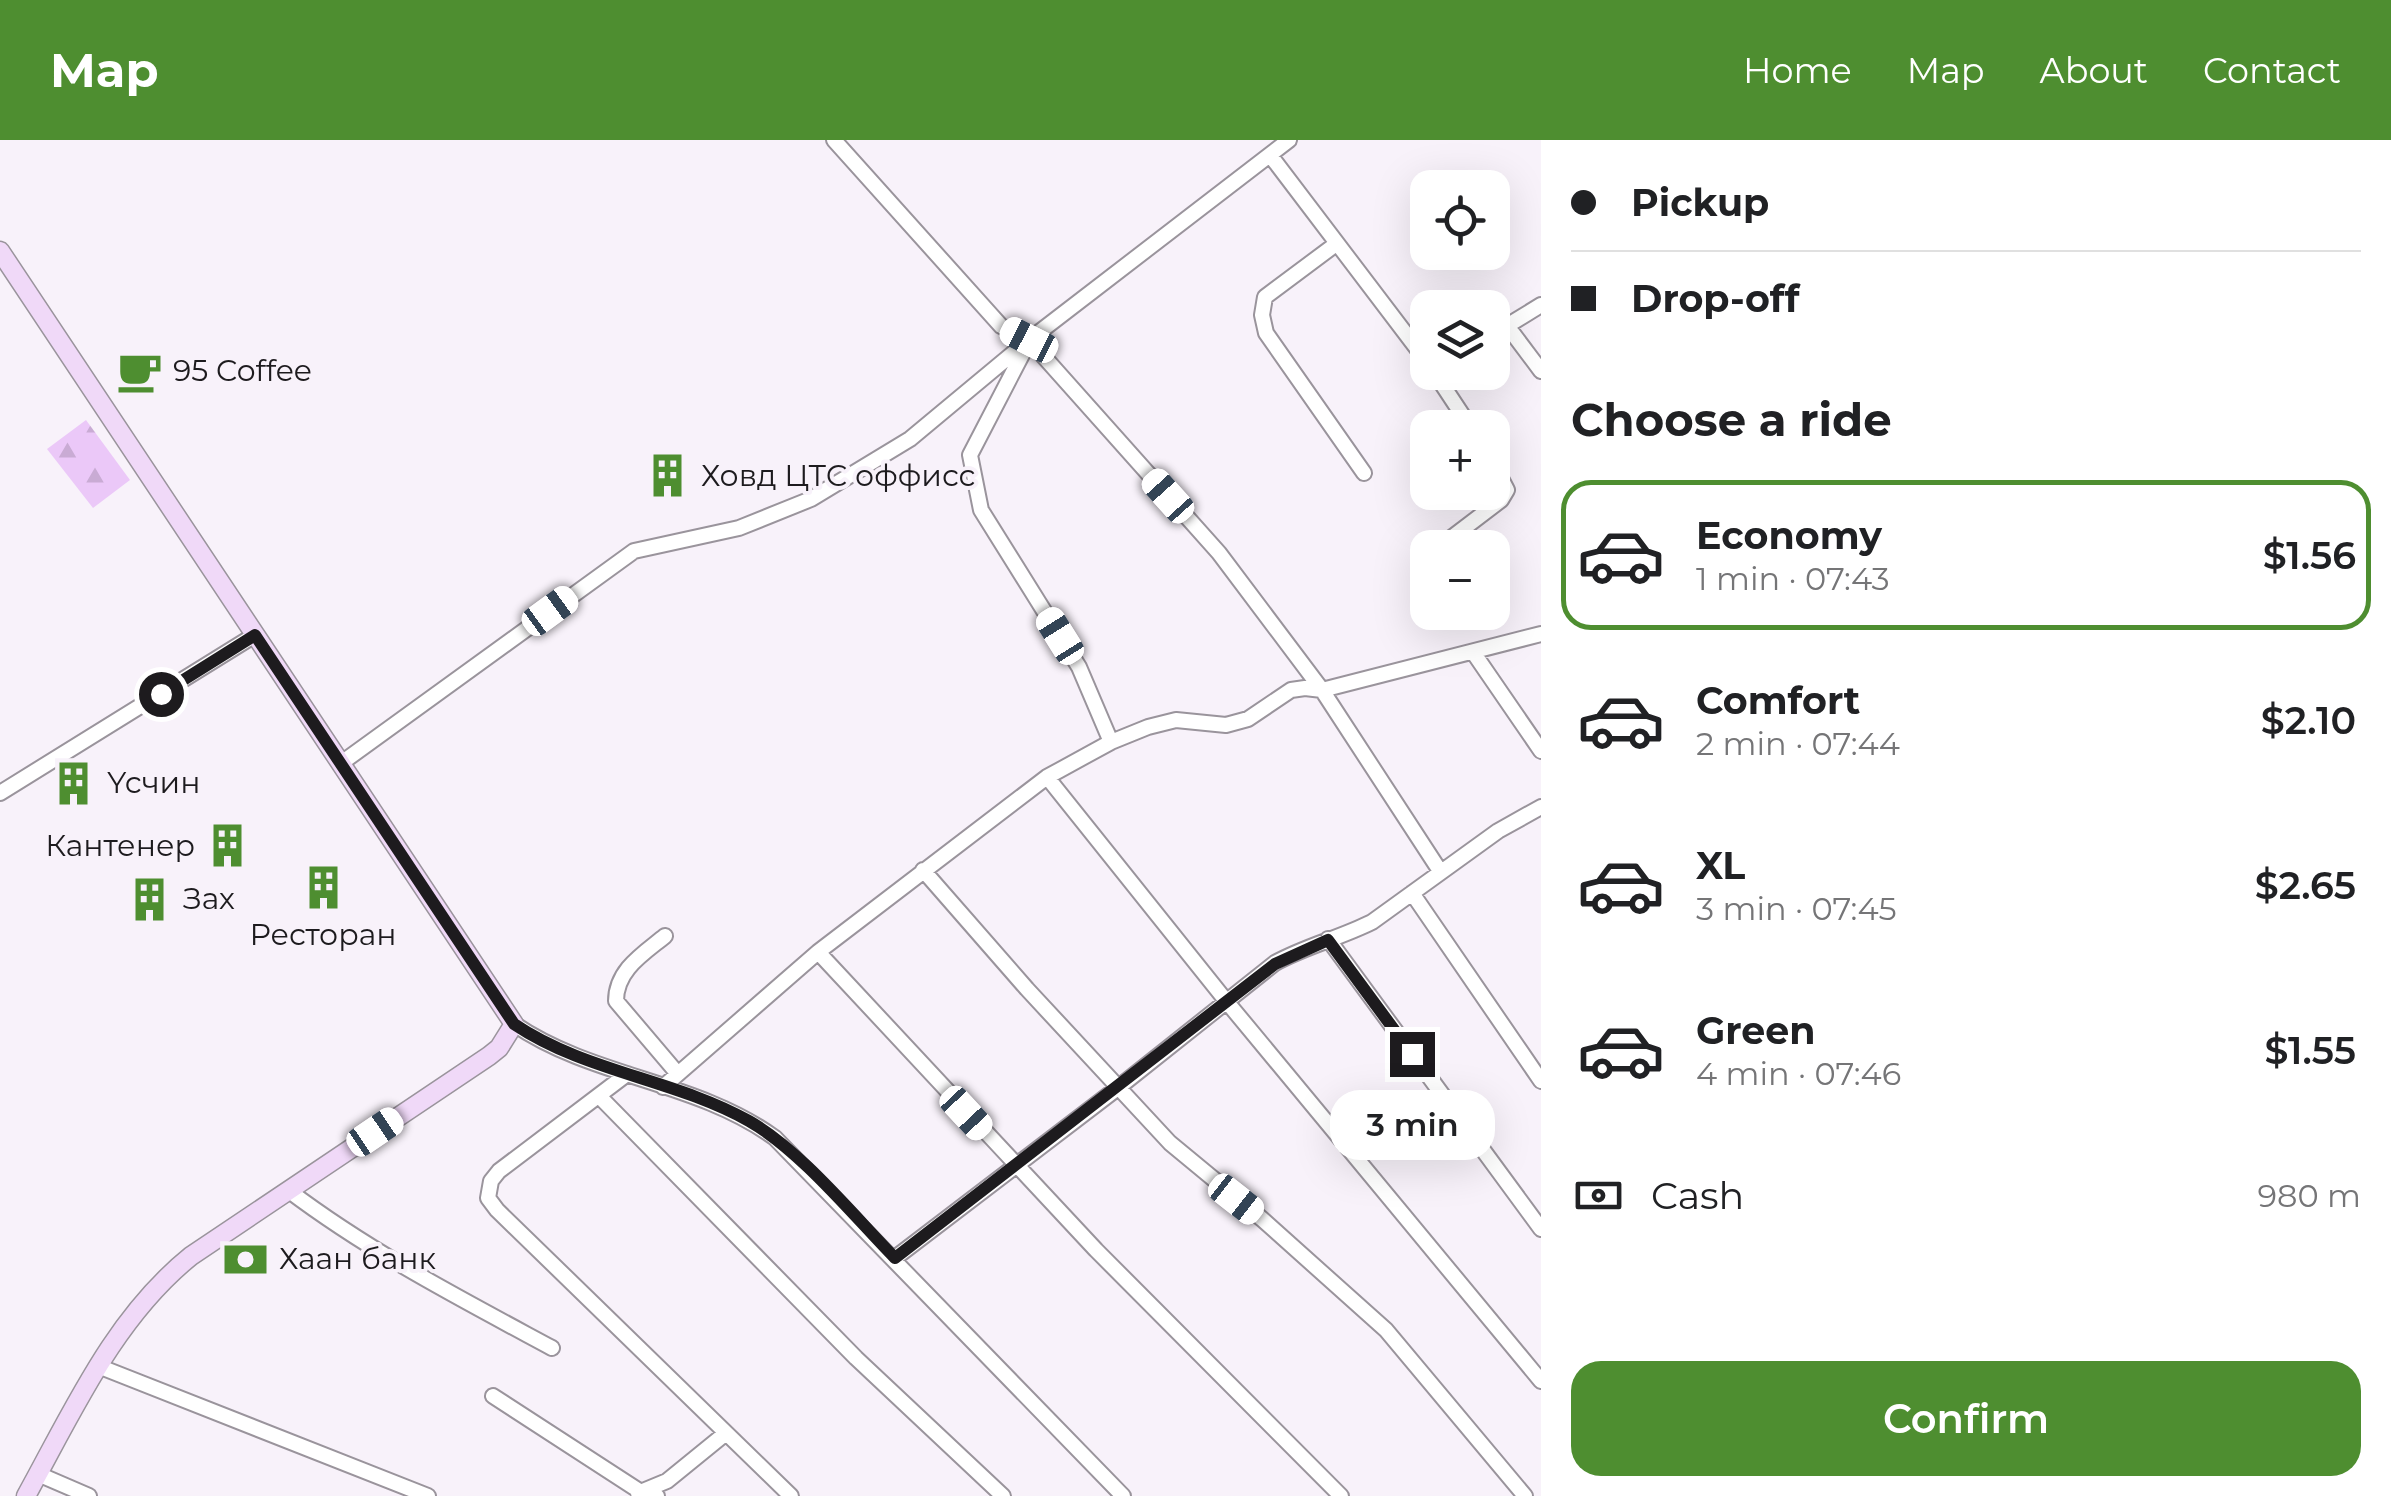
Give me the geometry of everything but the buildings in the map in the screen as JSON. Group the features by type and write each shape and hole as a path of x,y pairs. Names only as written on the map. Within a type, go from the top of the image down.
{"street":[{"path":"834,140 1001,326 1029,340 1219,553 1322,690 1440,871"},
{"path":"340,764 634,551 739,528 811,499 910,439 1029,340 1288,140"},
{"path":"1270,155 1410,340"},
{"path":"1336,244 1265,297 1262,314 1266,333 1364,473"},
{"path":"0,251 514,1024 559,1051 732,1112 763,1129 895,1258 1123,1496"},
{"path":"1541,305 1510,324 1510,332 1541,371"},
{"path":"1029,340 970,455 980,510 1080,667 1110,742"},
{"path":"1462,530 1488,510"},
{"path":"663,1087 818,952 924,870 1047,777 1110,742 1176,720 1226,725 1248,718 1292,690 1322,690 1541,634"},
{"path":"0,793 255,635"},
{"path":"1473,652 1541,750"},
{"path":"1047,777 1226,1002 1541,1381"},
{"path":"895,1258 1275,964 1372,922 1498,831 1541,807"},
{"path":"924,870 1027,989 1170,1143 1386,1330 1526,1496"},
{"path":"1412,892 1541,1081"},
{"path":"665,936 630,965 616,984 616,1001 678,1074"},
{"path":"1328,940 1541,1229"},
{"path":"818,952 1016,1166 1341,1496"},
{"path":"26,1496 98,1366 138,1307 168,1276 499,1048 514,1024"},
{"path":"627,1074 499,1171 491,1182 488,1198 791,1496"},
{"path":"599,1096 829,1331 1003,1496"},
{"path":"288,1190 376,1252 552,1348"},
{"path":"98,1366 428,1496"},
{"path":"493,1396 637,1494 657,1496"},
{"path":"637,1494 667,1481 726,1433"},
{"path":"38,1474 85,1495"}],"green space":[{"path":"86,420 130,480 93,508 47,449"}],"place":[{"name":"95 Coffee","path":"140,371"},
{"name":"Ховд ЦТС оффисс","path":"668,476"},
{"name":"Үсчин","path":"74,783"},
{"name":"Кантенер","path":"228,846"},
{"name":"Ресторан","path":"323,888"},
{"name":"Зах","path":"150,899"},
{"name":"Хаан банк","path":"246,1259"}],"route":[{"path":"161,694 255,635 514,1024 559,1051 714,1105 763,1129 895,1258 1275,964 1298,951 1328,940 1412,1054"}]}
